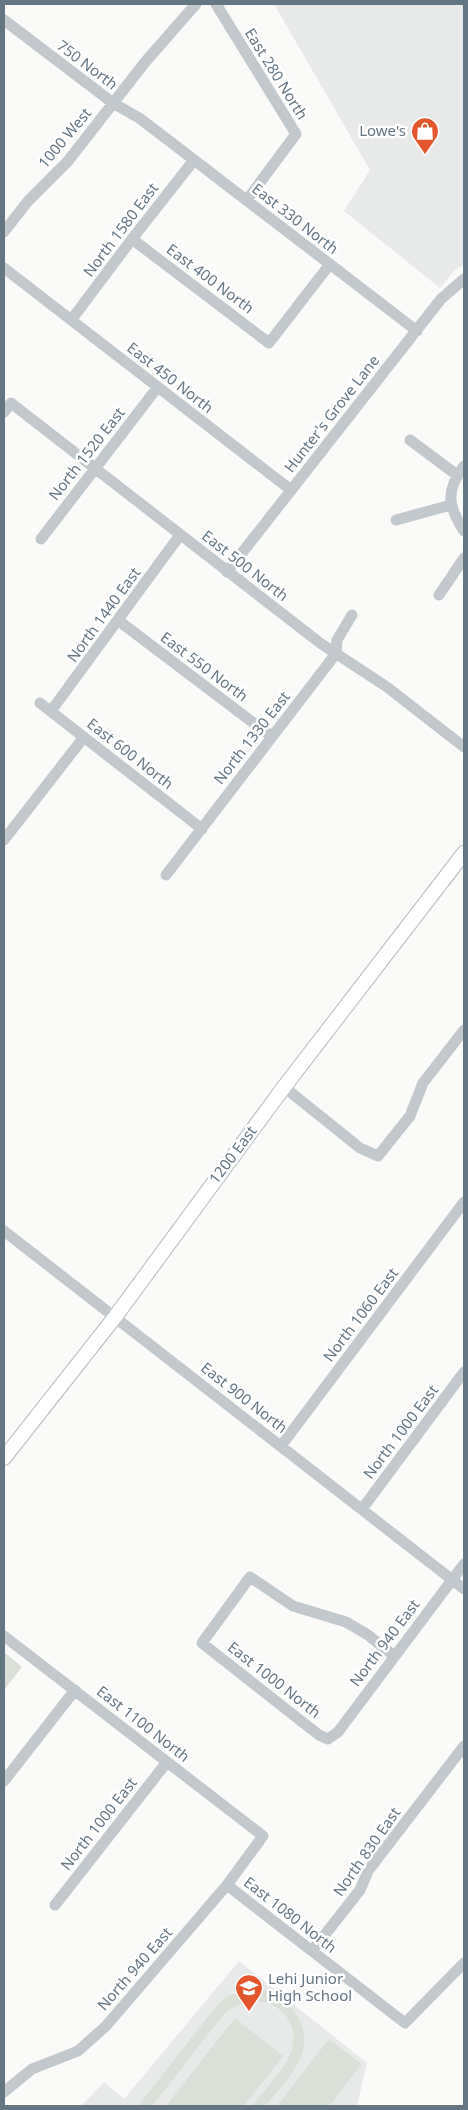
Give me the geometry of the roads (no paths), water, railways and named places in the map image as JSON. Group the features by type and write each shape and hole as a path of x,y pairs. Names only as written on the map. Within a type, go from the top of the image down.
{"main road":[{"name":"1200 East","path":"4,1458 115,1317 284,1087 464,853"}],"street":[{"name":"1000 West","path":"4,232 28,201 68,161 146,60 196,4"},
{"name":"East 280 North","path":"216,4 296,134 246,200"},
{"name":"750 North","path":"4,20 113,103 155,130"},
{"name":"East 330 North","path":"155,130 417,331"},
{"name":"North 1580 East","path":"72,319 132,238 194,160"},
{"name":"East 400 North","path":"132,238 269,343 330,264"},
{"name":"East 450 North","path":"4,268 291,490"},
{"name":"Hunter's Grove Lane","path":"227,572 441,299 464,279"},
{"name":"North 1520 East","path":"41,539 157,388"},
{"name":"East 500 North","path":"7,407 96,468 180,536 320,643 387,687 464,747"},
{"path":"410,440 461,471 451,489 451,505 455,517 464,531"},
{"path":"396,520 451,505"},
{"name":"North 1440 East","path":"51,711 180,536"},
{"path":"439,596 464,558"},
{"name":"North 1330 East","path":"166,875 336,653 337,640 352,614"},
{"name":"East 550 North","path":"119,621 272,737"},
{"name":"East 600 North","path":"40,703 202,829"},
{"path":"4,840 84,737"},
{"path":"284,1087 360,1148 378,1156 410,1116 423,1083 464,1030"},
{"name":"North 1060 East","path":"282,1446 464,1202"},
{"name":"East 900 North","path":"4,1231 464,1589"},
{"name":"North 1000 East","path":"362,1509 464,1372"},
{"name":"North 940 East","path":"328,1739 338,1732 464,1564"},
{"name":"East 1000 North","path":"328,1739 319,1735 202,1643 250,1577 293,1606 346,1622 368,1635 394,1656"},
{"name":"East 1100 North","path":"4,1636 263,1836"},
{"path":"4,1781 75,1690"},
{"name":"North 830 East","path":"312,1952 360,1890 368,1871 464,1746"},
{"name":"North 1000 East","path":"55,1905 167,1762"},
{"name":"North 940 East","path":"4,2092 32,2069 78,2051 99,2032 227,1885 263,1836"},
{"name":"East 1080 North","path":"227,1885 405,2023 464,1963"}],"place":[{"name":"Lowe's","path":"425,155"},
{"name":"Lehi Junior High School","path":"249,2012"}]}
